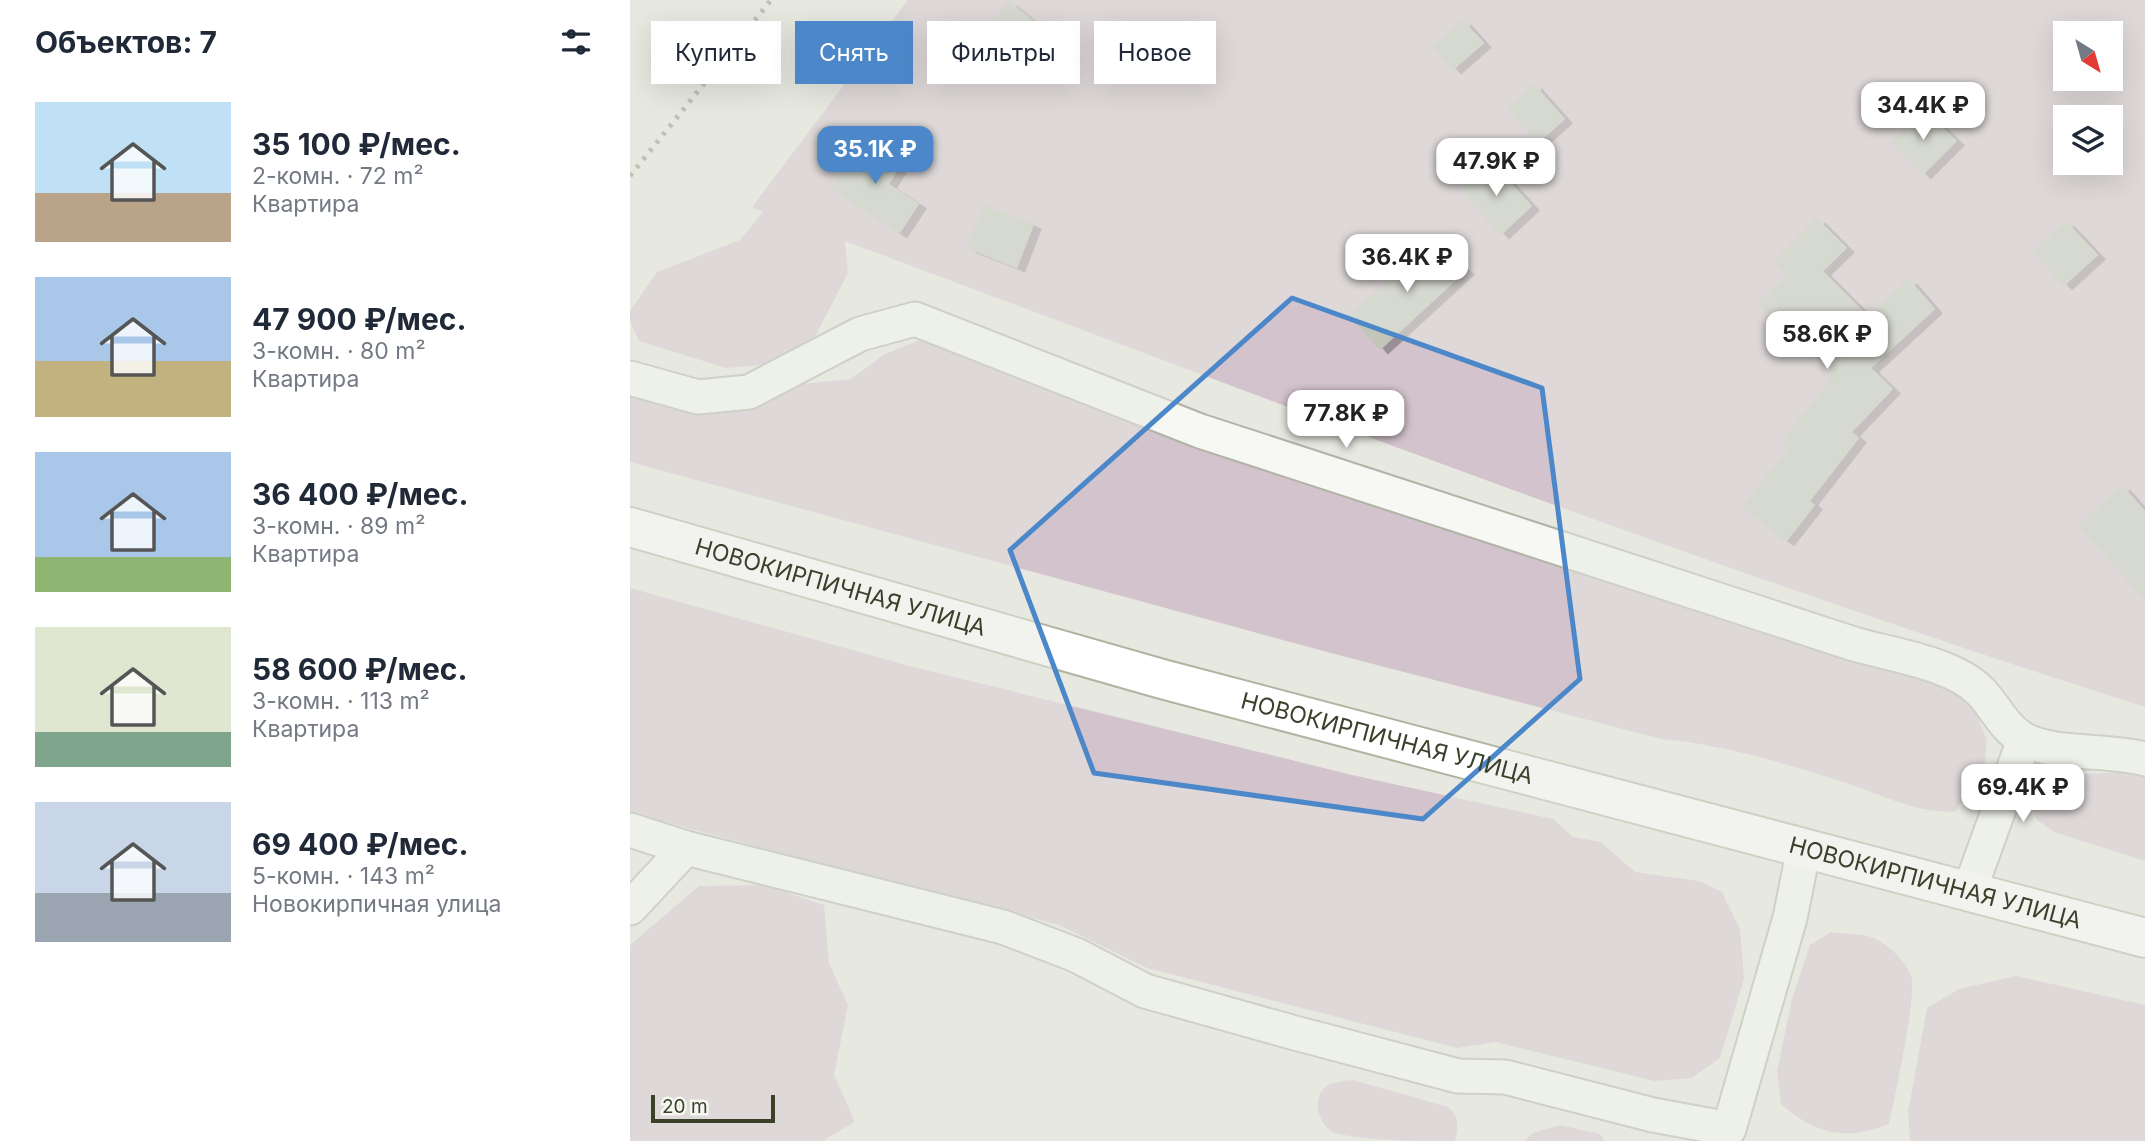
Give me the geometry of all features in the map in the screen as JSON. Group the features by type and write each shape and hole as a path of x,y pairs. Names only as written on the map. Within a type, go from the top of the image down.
{"main road":[{"name":"НОВОКИРПИЧНАЯ УЛИЦА","path":"630,527 1162,679 1970,889 2145,938"}],"street":[{"path":"630,378 698,397 749,391 860,334 915,320 1200,431 1841,640 1956,673 1980,691 2001,722 2025,740 2065,749 2145,759"},
{"path":"1970,889 2025,740"},
{"path":"630,830 686,848 1003,927 1076,955 1145,991 1370,1053 1458,1076 1505,1077 1653,1115 1729,1129 1790,918 1804,848"},
{"path":"630,908 686,848"}],"highlighted area":[{"path":"1292,298 1542,388 1580,679 1423,819 1094,773 1010,550"}],"shaded area":[{"path":"908,0 2145,0 2145,707 1981,654 1654,541 845,241 848,273 816,335 774,364 726,368 639,341 630,321 630,311 657,272 740,240 763,212 752,207 845,84 913,84 913,21 892,21"},
{"path":"922,339 955,344 1316,487 1946,680 1972,702 1987,740 1984,770 1955,812 1924,809 1774,761 1706,745 1661,739 1327,652 630,462 630,381 791,385 851,379 885,354"},
{"path":"630,588 906,665 1352,775 1553,819 1573,837 1601,842 1635,872 1699,881 1722,892 1740,929 1744,979 1720,1058 1692,1078 1654,1081 1496,1042 1457,1048 1147,968 1059,925 630,813"},
{"path":"2134,772 2145,776 2145,861 2054,832 2037,820 2030,798 2043,783 2078,774"},
{"path":"765,885 824,905 829,963 848,1005 834,1075 855,1122 822,1141 630,1141 630,945 699,886"},
{"path":"1831,932 1864,935 1880,941 1901,959 1911,976 1908,1024 1889,1124 1859,1132 1832,1132 1820,1128 1807,1123 1781,1104 1777,1071 1792,999 1810,945"},
{"path":"2016,976 2145,1005 2145,1141 1910,1141 1908,1112 1927,1008 1959,989"},
{"path":"1353,1080 1448,1107 1457,1122 1455,1141 1381,1139 1331,1131 1320,1115 1320,1095 1330,1084"},
{"path":"1560,1125 1600,1134 1605,1141 1524,1141 1533,1133"}],"building":[{"path":"1009,1 1034,21 992,21"},
{"path":"1463,20 1484,43 1453,70 1432,47"},
{"path":"1534,84 1565,119 1538,143 1507,109"},
{"path":"1924,109 1957,141 1923,175 1890,142"},
{"path":"864,138 902,163 889,184 919,204 899,234 830,188"},
{"path":"1492,162 1532,206 1501,235 1460,190"},
{"path":"984,205 1034,224 1017,268 967,248"},
{"path":"1817,218 1847,248 1823,271 1868,316 1909,279 1935,309 1871,368 1893,389 1852,432 1859,438 1810,501 1815,505 1786,542 1741,507 1789,448 1781,442 1834,375 1757,303 1786,276 1773,262"},
{"path":"2066,221 2098,255 2064,286 2032,251"},
{"path":"1431,241 1467,270 1380,350 1349,316"},
{"path":"2122,485 2145,511 2145,600 2078,526"}],"railway":[{"path":"630,176 771,0"}]}
